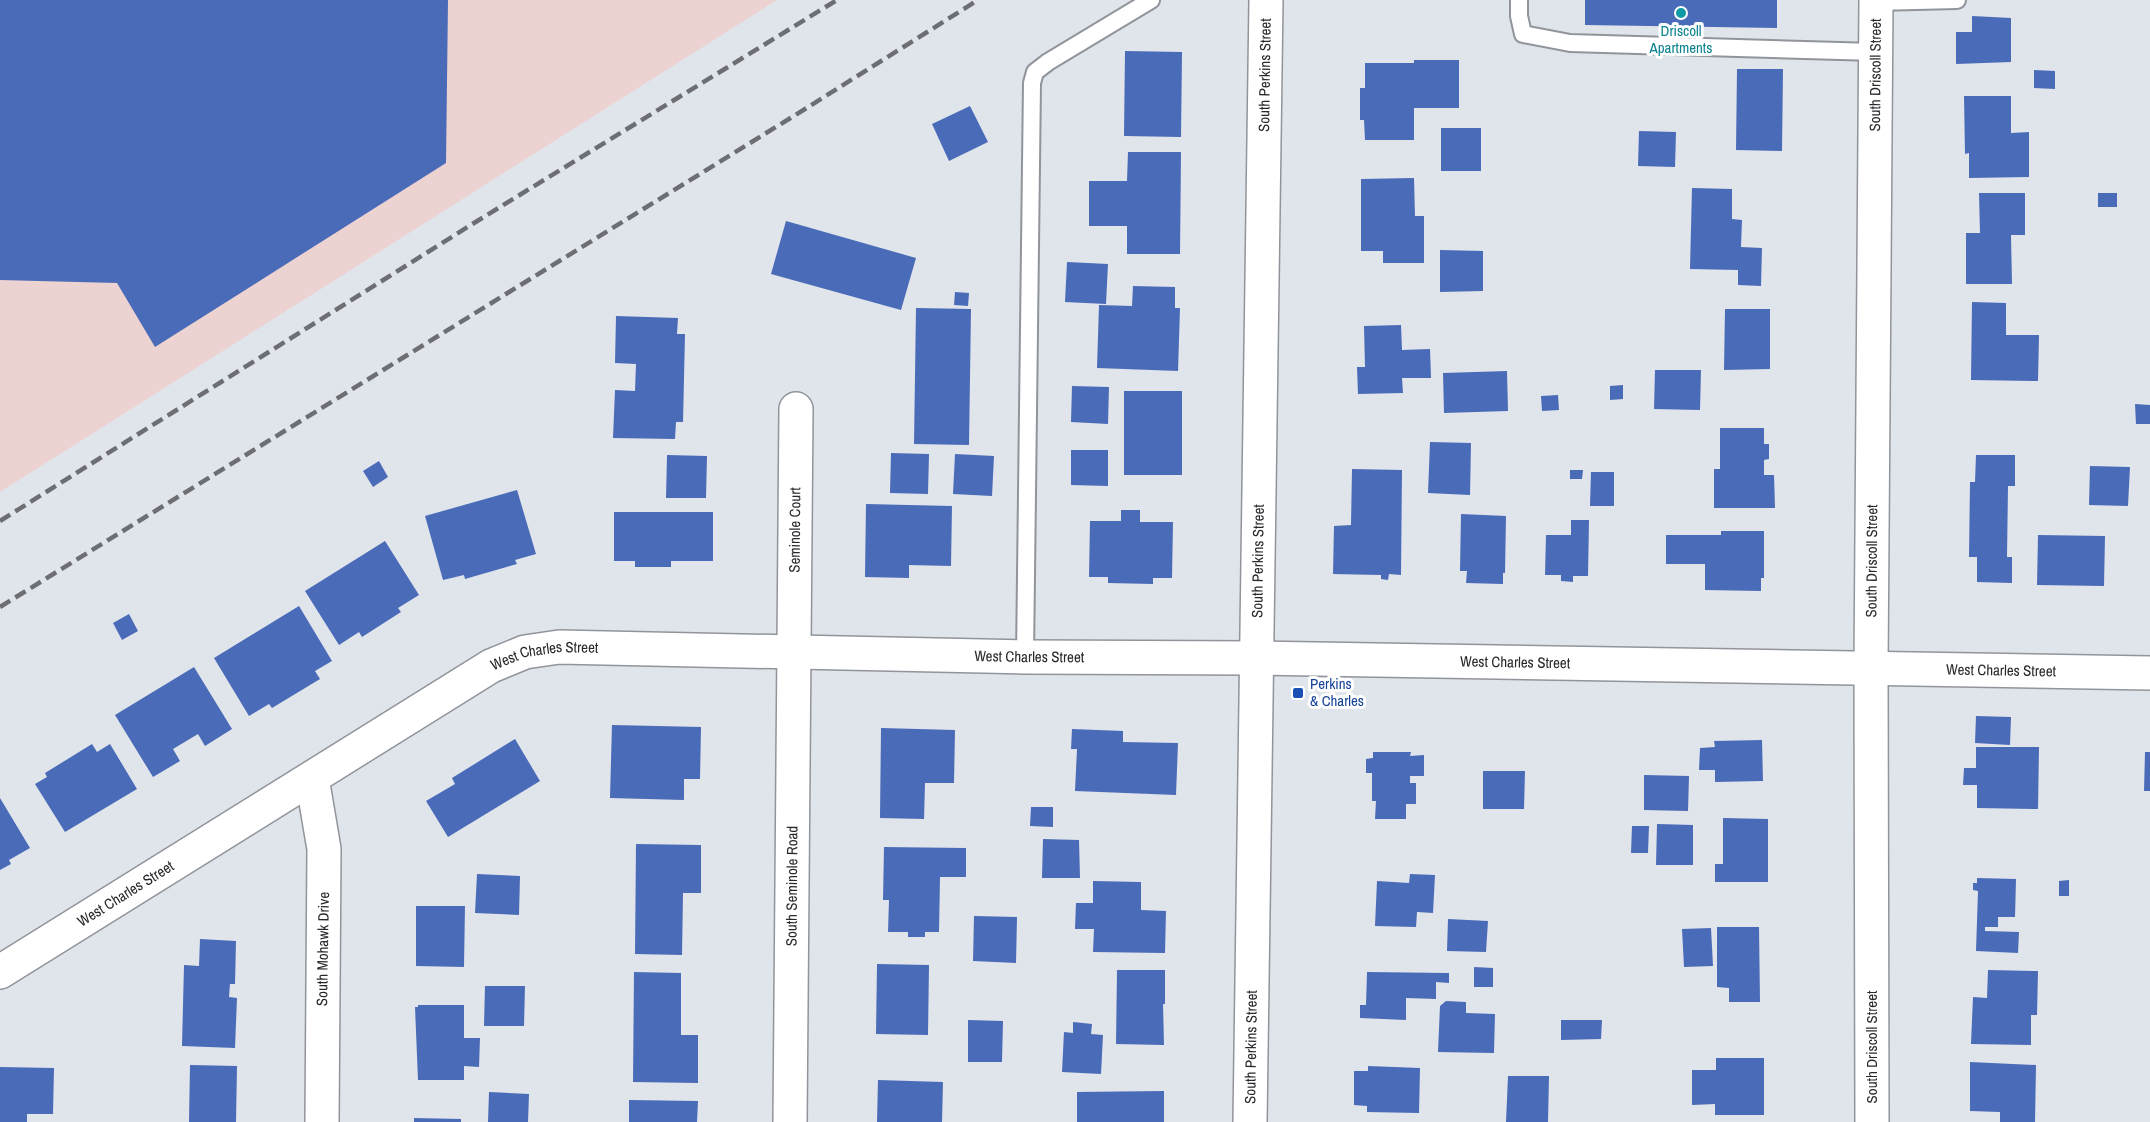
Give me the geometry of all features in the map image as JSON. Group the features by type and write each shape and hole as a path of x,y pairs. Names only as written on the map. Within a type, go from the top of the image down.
{"street":[{"name":"South Perkins Street","path":"1250,1122 1266,0"},
{"name":"South Driscoll Street","path":"1872,1122 1871,667 1876,1"},
{"name":"Seminole Court","path":"795,651 796,409"},
{"name":"West Charles Street","path":"0,972 491,666 525,652 559,647 1025,657 1256,658 2150,672"},
{"name":"South Seminole Road","path":"790,1122 795,651"},
{"name":"South Mohawk Drive","path":"312,778 324,849 322,1122"}],"lane":[{"path":"1025,657 1032,83 1035,72 1048,62 1151,0"},
{"path":"1519,0 1519,16 1523,34 1570,43 1875,52"},
{"path":"1876,1 1957,0"}],"shaded area":[{"path":"0,0 777,0 0,492"}],"building":[{"path":"0,0 448,0 446,163 155,347 117,283 0,280"},
{"name":"Driscoll Apartments","path":"1585,0 1777,0 1777,28 1585,25"},
{"path":"1972,16 2011,18 2011,62 1956,64 1956,32 1972,32"},
{"path":"1125,51 1182,52 1181,137 1124,136"},
{"path":"1414,60 1459,60 1459,108 1414,108 1414,140 1365,140 1364,120 1360,120 1360,88 1365,88 1365,63 1414,63"},
{"path":"1737,69 1783,69 1782,151 1736,150"},
{"path":"2034,70 2055,71 2055,89 2034,88"},
{"path":"1964,96 2011,96 2011,133 2029,132 2029,177 1969,178 1969,153 1965,154"},
{"path":"970,106 988,142 949,161 932,124"},
{"path":"1441,128 1481,128 1481,171 1441,171"},
{"path":"1639,131 1676,132 1675,167 1638,166"},
{"path":"1128,152 1181,152 1180,254 1127,254 1127,226 1089,226 1089,181 1127,181"},
{"path":"1414,178 1415,216 1424,216 1424,263 1383,263 1383,251 1361,251 1361,179"},
{"path":"1692,188 1732,189 1732,219 1742,220 1741,247 1762,248 1761,286 1738,285 1738,270 1690,269"},
{"path":"1979,193 2025,193 2025,235 2011,235 2012,284 1966,284 1966,233 1980,233"},
{"path":"2098,193 2117,193 2117,207 2098,207"},
{"path":"786,221 916,258 901,310 771,274"},
{"path":"1440,250 1483,251 1483,291 1440,292"},
{"path":"1067,262 1108,264 1106,304 1065,302"},
{"path":"1133,286 1175,287 1175,308 1180,308 1178,371 1097,368 1099,305 1132,306"},
{"path":"955,292 969,293 968,306 954,305"},
{"path":"1972,302 2006,303 2006,335 2039,335 2038,381 1971,380"},
{"path":"916,308 971,309 969,445 914,444"},
{"path":"1725,309 1770,309 1770,369 1724,370"},
{"path":"616,316 678,318 677,334 685,334 683,422 676,422 675,439 613,438 615,390 635,391 636,364 615,363"},
{"path":"1401,325 1402,350 1430,349 1431,378 1402,378 1403,393 1358,394 1357,367 1365,367 1364,326"},
{"path":"1655,370 1701,370 1700,410 1654,409"},
{"path":"1507,371 1508,411 1444,413 1443,373"},
{"path":"1623,385 1623,399 1610,400 1610,386"},
{"path":"1072,386 1109,387 1108,424 1071,422"},
{"path":"1124,391 1182,391 1182,475 1124,475"},
{"path":"1558,395 1559,410 1542,411 1541,396"},
{"path":"2135,404 2150,405 2150,424 2136,424"},
{"path":"1720,428 1764,428 1764,444 1769,444 1769,459 1764,460 1764,475 1774,475 1775,508 1714,508 1714,469 1720,469"},
{"path":"1430,442 1471,443 1470,495 1428,493"},
{"path":"1071,450 1108,450 1108,486 1071,485"},
{"path":"891,453 929,454 928,494 890,493"},
{"path":"955,454 994,456 992,496 953,494"},
{"path":"667,455 707,456 706,498 666,498"},
{"path":"1976,455 2015,455 2015,486 2008,486 2007,557 2012,557 2012,583 1977,582 1977,557 1969,557 1970,482 1975,482"},
{"path":"379,461 388,477 373,487 363,471"},
{"path":"2090,466 2130,467 2128,506 2089,505"},
{"path":"1352,469 1402,470 1401,575 1389,574 1388,580 1381,579 1381,575 1333,574 1334,526 1351,525"},
{"path":"1570,470 1583,470 1582,479 1570,479"},
{"path":"1591,472 1614,472 1614,506 1590,506"},
{"path":"517,490 536,554 515,560 517,564 465,579 464,575 443,580 425,516"},
{"path":"866,504 952,506 951,566 909,565 909,578 865,577"},
{"path":"1121,510 1140,510 1140,522 1173,522 1172,578 1153,578 1153,584 1108,583 1108,577 1089,577 1090,521 1121,521"},
{"path":"614,512 713,512 713,561 671,561 671,567 635,567 635,561 614,561"},
{"path":"1461,514 1506,516 1503,584 1466,583 1467,571 1460,571"},
{"path":"1571,520 1589,520 1588,576 1573,576 1573,582 1561,581 1561,575 1545,575 1546,535 1571,535"},
{"path":"1721,531 1764,531 1764,578 1761,578 1761,591 1705,590 1705,564 1666,564 1666,535 1721,535"},
{"path":"2038,535 2105,536 2104,586 2037,585"},
{"path":"385,541 419,595 398,608 401,612 362,637 359,632 339,645 305,591"},
{"path":"299,606 332,661 315,671 320,679 272,708 269,704 249,716 214,658"},
{"path":"129,614 138,631 122,640 113,623"},
{"path":"194,667 232,729 205,746 198,734 173,749 180,761 153,777 115,715"},
{"path":"1976,716 2011,717 2010,745 1975,743"},
{"path":"612,725 701,727 700,779 684,779 684,800 610,798"},
{"path":"881,728 955,730 954,783 925,783 924,819 880,818"},
{"path":"1072,729 1123,731 1123,742 1178,743 1176,795 1075,791 1077,749 1071,749"},
{"path":"515,739 540,781 448,837 426,801 455,784 452,778"},
{"path":"1762,740 1763,781 1715,782 1715,770 1699,770 1700,748 1715,747 1714,741"},
{"path":"92,744 97,752 110,744 137,789 65,832 35,784 47,777 45,773"},
{"path":"1976,747 2039,747 2038,809 1977,808 1977,785 1963,785 1964,768 1976,768"},
{"path":"1373,752 1411,752 1410,756 1424,755 1424,776 1410,776 1410,783 1416,783 1416,804 1406,804 1406,819 1375,819 1376,801 1372,801 1372,773 1366,773 1366,759 1373,758"},
{"path":"2145,752 2150,752 2150,791 2144,791"},
{"path":"1483,771 1525,771 1524,809 1483,809"},
{"path":"1644,775 1689,776 1688,811 1644,810"},
{"path":"0,798 30,848 9,860 11,864 0,870"},
{"path":"1031,807 1053,807 1053,827 1030,826"},
{"path":"1723,818 1768,819 1768,882 1715,882 1715,864 1723,864"},
{"path":"1657,824 1693,825 1693,865 1656,865"},
{"path":"1632,826 1649,826 1648,853 1631,853"},
{"path":"1043,839 1079,840 1080,878 1042,878"},
{"path":"636,844 701,845 701,893 683,893 682,955 635,954"},
{"path":"884,847 966,848 966,877 940,877 939,932 925,932 925,937 908,937 908,932 888,932 889,900 883,900"},
{"path":"477,874 520,876 519,915 475,913"},
{"path":"1410,874 1435,875 1433,913 1417,912 1416,927 1375,926 1377,881 1409,883"},
{"path":"1977,878 2016,879 2015,917 1998,917 1998,927 1985,927 1985,931 2019,932 2018,953 1976,951 1978,891 1973,890 1973,883 1977,883"},
{"path":"2069,880 2069,896 2059,896 2059,881"},
{"path":"1093,881 1141,882 1141,910 1166,911 1165,953 1093,952 1094,929 1075,929 1076,903 1093,903"},
{"path":"416,906 465,906 464,967 416,966"},
{"path":"974,916 1017,917 1016,963 973,961"},
{"path":"1448,919 1488,921 1486,952 1447,951"},
{"path":"1717,927 1759,927 1760,1002 1729,1002 1729,988 1717,987"},
{"path":"1711,928 1713,966 1684,967 1682,929"},
{"path":"200,939 236,941 235,984 230,984 229,997 237,998 235,1048 182,1046 184,965 199,966"},
{"path":"877,964 929,965 928,1035 876,1034"},
{"path":"1474,967 1493,968 1493,987 1474,987"},
{"path":"1117,970 1165,970 1164,1045 1116,1044"},
{"path":"1988,970 2038,971 2037,1015 2031,1015 2031,1045 1971,1044 1973,997 1987,998"},
{"path":"634,972 681,973 681,1035 698,1035 698,1083 633,1082"},
{"path":"1367,972 1449,973 1449,983 1436,982 1436,999 1406,998 1406,1020 1360,1018 1360,1005 1366,1005"},
{"path":"485,986 525,986 524,1026 484,1026"},
{"path":"1446,1001 1466,1002 1466,1013 1495,1014 1494,1053 1438,1052 1440,1006"},
{"path":"418,1005 464,1005 464,1038 480,1038 479,1067 464,1066 464,1080 418,1080 415,1007"},
{"path":"968,1020 1003,1021 1002,1062 968,1062"},
{"path":"1561,1020 1602,1020 1601,1039 1561,1040"},
{"path":"1073,1022 1092,1024 1091,1034 1103,1035 1101,1074 1062,1072 1064,1032 1073,1033"},
{"path":"1716,1058 1764,1058 1764,1115 1715,1115 1715,1104 1692,1105 1692,1070 1716,1070"},
{"path":"1970,1062 2036,1065 2035,1122 2000,1122 2000,1112 1970,1111"},
{"path":"190,1065 237,1066 236,1122 189,1122"},
{"path":"1368,1066 1420,1068 1419,1113 1367,1112 1367,1106 1354,1105 1354,1071 1368,1071"},
{"path":"0,1067 54,1068 53,1114 27,1114 27,1122 0,1122"},
{"path":"1508,1076 1549,1076 1548,1122 1506,1122"},
{"path":"878,1080 943,1082 942,1122 877,1122"},
{"path":"1164,1091 1164,1122 1077,1122 1077,1092"},
{"path":"489,1092 529,1094 528,1122 488,1122"},
{"path":"629,1100 698,1101 697,1122 629,1122"},
{"path":"414,1118 461,1119 461,1122 414,1122"}],"railway":[{"path":"0,521 474,223 837,0"},
{"path":"0,607 978,0"}],"place":[{"name":"Driscoll Apartments","path":"1681,13"},
{"name":"Perkins & Charles","path":"1298,693"}]}
